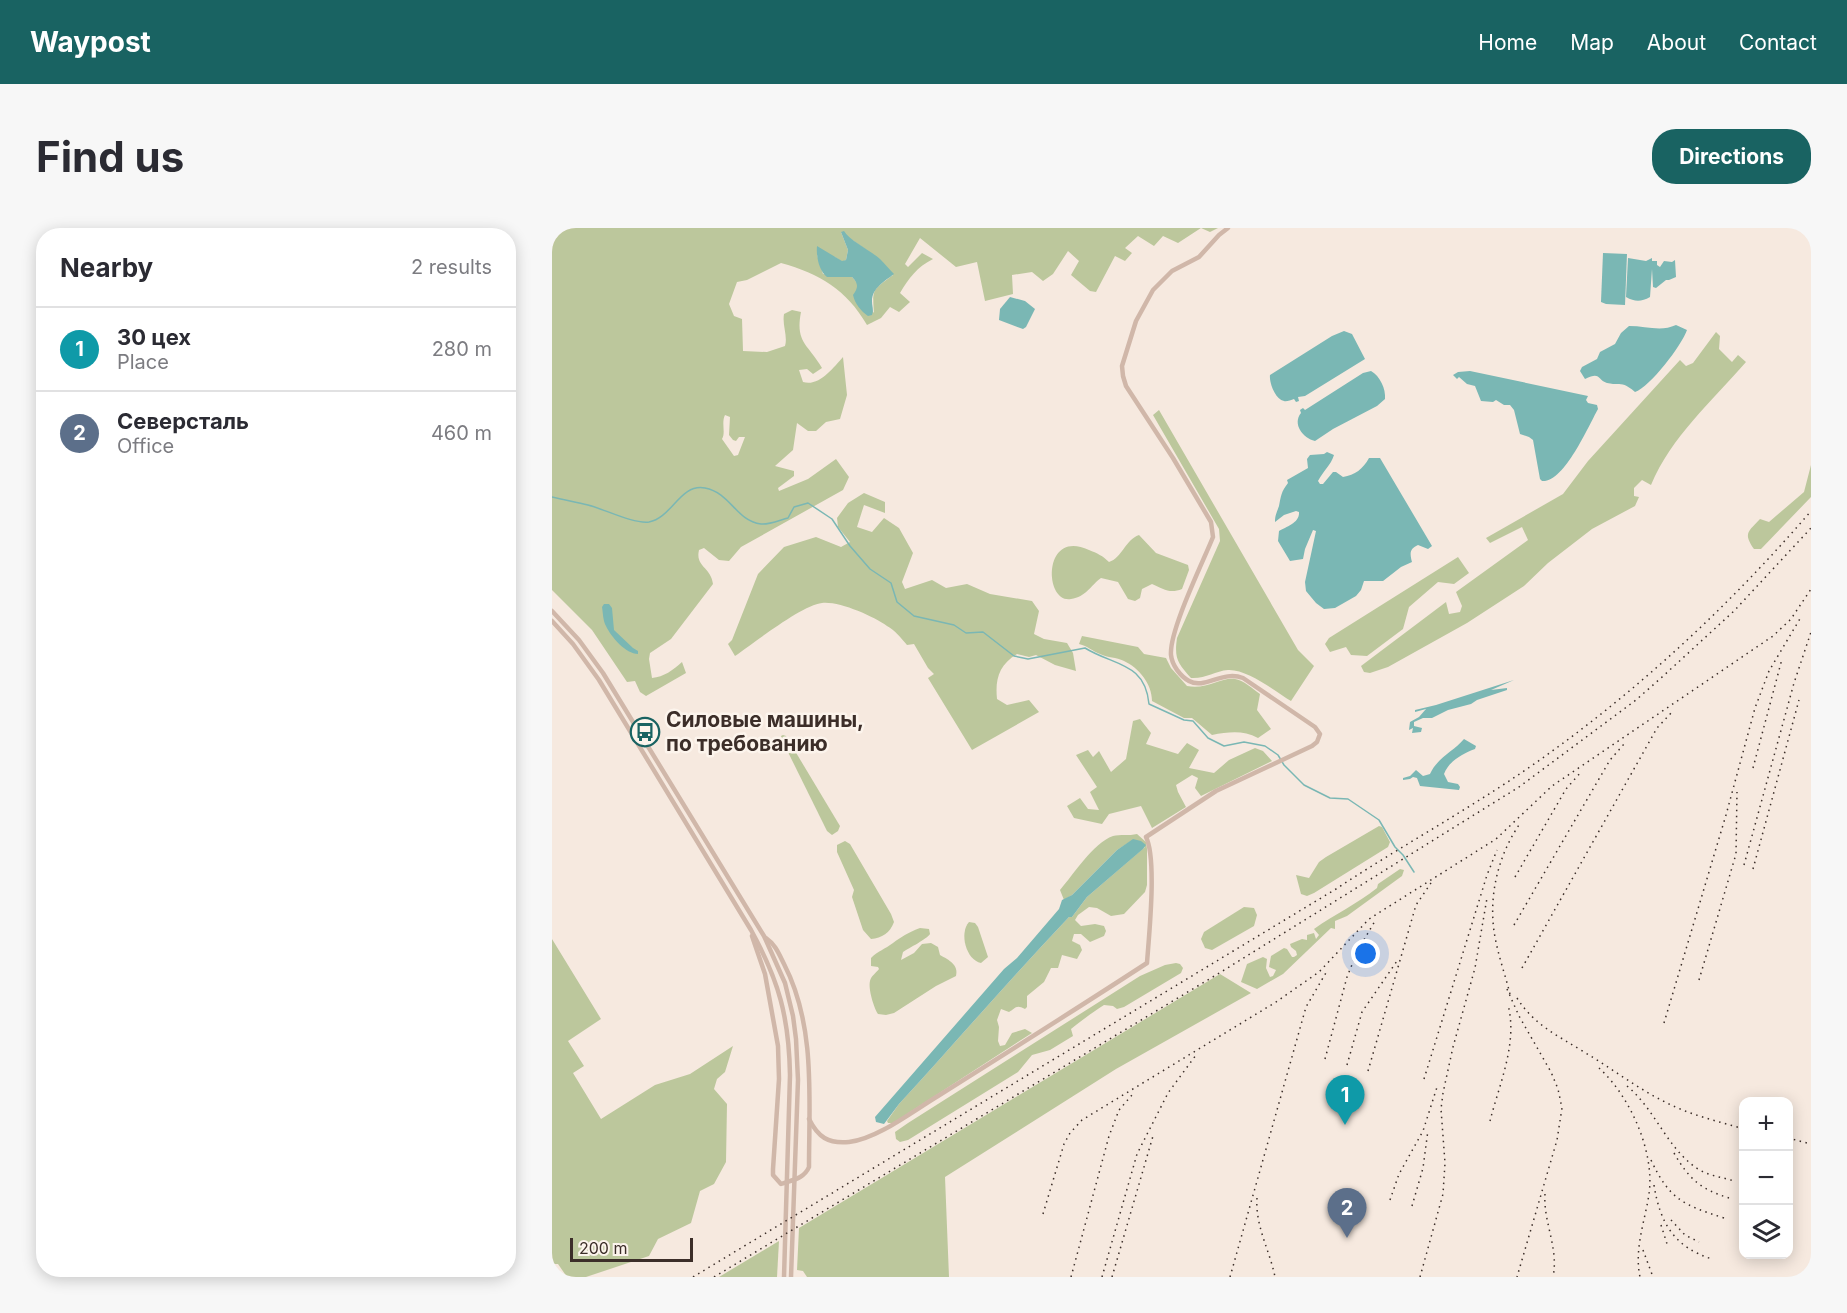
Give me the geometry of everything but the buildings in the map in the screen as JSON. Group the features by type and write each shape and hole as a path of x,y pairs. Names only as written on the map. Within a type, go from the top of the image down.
{"street":[{"path":"809,1119 814,1131 821,1137 838,1142 861,1139 889,1126 1147,963 1152,867 1146,837 1216,791 1317,742 1320,734 1315,727 1243,678 1234,674 1202,684 1190,682 1173,665 1171,654 1176,627 1214,530 1179,467 1131,394 1123,376 1122,366 1136,321 1153,290 1172,271 1199,257 1218,234 1228,228"},
{"path":"552,611 579,640 603,673 764,936 784,983 795,1028 798,1080 791,1277"},
{"path":"552,621 573,644 599,680 751,930 776,981 787,1026 790,1075 784,1275"},
{"path":"751,930 766,983 778,1046 779,1079 773,1175 781,1184 801,1178 807,1172 808,1049 803,1014 792,980 772,943 764,936"},
{"path":"809,1143 821,1137"}],"green space":[{"path":"552,228 1201,228 1178,243 1163,236 1154,246 1138,236 1125,248 1132,253 1125,261 1115,256 1096,292 1090,291 1071,275 1079,261 1068,251 1053,274 1043,281 1032,272 1012,275 1013,294 985,301 977,262 956,267 920,238 905,264 908,267 922,253 933,259 914,273 900,293 910,302 899,312 890,307 881,318 867,325 841,292 820,278 795,267 781,263 747,280 737,282 729,304 734,316 742,319 743,351 767,352 785,346 784,314 792,310 801,312 801,337 822,368 813,374 807,369 799,370 803,382 815,382 820,379 843,357 847,395 840,419 826,422 816,431 808,431 797,423 793,450 775,466 794,471 794,476 778,488 779,491 808,479 836,459 849,477 843,490 741,547 729,561 719,560 704,548 699,550 699,560 712,578 713,584 671,639 650,653 649,659 652,678 668,673 682,662 686,673 646,696 640,692 635,681 627,682 592,630 552,590","holes":["841,232 875,257 893,275 875,290 874,313 857,289 858,284 852,277 823,274 817,255 835,257 842,262 846,260 848,250","725,415 730,417 729,435 733,440 745,437 738,455 734,456 722,439"]},
{"path":"1201,228 1218,228 1210,232"},
{"path":"1716,332 1720,336 1719,349 1732,362 1738,355 1746,362 1681,435 1659,468 1651,485 1642,480 1634,488 1634,496 1639,497 1635,506 1592,529 1548,563 1524,586 1467,623 1388,667 1370,673 1364,672 1361,666 1446,602 1449,614 1460,612 1462,606 1456,592 1528,540 1522,527 1490,543 1486,538 1563,494 1588,461 1680,360 1686,366 1693,363"},
{"path":"1159,410 1298,650 1314,666 1291,701 1261,681 1236,671 1228,670 1191,678 1178,660 1177,638 1220,541 1219,529 1153,415"},
{"path":"1811,465 1811,497 1761,549 1754,549 1748,536 1750,530 1760,519 1769,522 1804,492"},
{"path":"864,493 885,502 885,513 864,505 857,527 872,532 884,518 899,528 913,553 902,582 905,589 932,580 946,588 967,584 990,594 1032,601 1039,611 1034,634 1044,639 1067,643 1073,653 1076,671 1055,665 1036,655 1029,657 1017,654 1002,668 997,685 997,699 1007,705 1029,700 1039,712 972,750 928,678 934,674 914,644 907,645 893,630 873,618 837,604 822,603 803,610 735,656 728,644 732,640 758,574 784,547 816,537 841,547 850,542 838,527 837,518 848,503"},
{"path":"1139,535 1156,553 1188,565 1189,570 1182,589 1170,591 1152,584 1142,589 1140,598 1135,601 1128,599 1118,582 1101,578 1084,594 1076,598 1062,597 1056,590 1052,580 1052,568 1056,557 1063,549 1074,546 1089,550 1109,562 1117,557 1134,537"},
{"path":"1458,557 1469,573 1454,584 1438,582 1409,607 1403,629 1367,656 1351,655 1346,647 1330,652 1325,644 1329,638"},
{"path":"1082,636 1138,647 1144,654 1166,658 1171,668 1187,686 1201,686 1230,679 1241,681 1260,694 1257,710 1271,729 1258,738 1236,732 1212,735 1192,718 1184,718 1152,701 1150,689 1144,677 1135,668 1121,660 1097,653 1079,644"},
{"path":"1140,719 1151,733 1146,744 1178,754 1187,743 1199,750 1189,768 1214,773 1229,760 1255,748 1263,751 1272,761 1201,796 1195,788 1198,778 1192,775 1176,785 1186,807 1152,828 1141,806 1109,814 1102,824 1074,818 1067,806 1080,798 1088,809 1099,810 1090,792 1097,787 1076,755 1088,750 1093,757 1099,751 1111,772 1126,759 1133,721"},
{"path":"781,736 786,736 840,826 838,831 832,835 827,831 783,742"},
{"path":"1379,826 1382,827 1390,842 1388,847 1314,893 1307,896 1301,894 1296,875 1309,878 1319,862"},
{"path":"1137,834 1146,842 1147,849 1145,892 1124,914 1111,916 1097,908 1089,907 1078,915 1075,920 1081,926 1095,924 1104,926 1106,931 1104,936 1090,942 1081,934 1074,934 1072,941 1080,945 1082,950 1077,959 1062,955 1058,968 1051,968 1044,982 1027,996 1025,1009 1018,1007 1009,1012 1001,1009 997,1020 1000,1046 1005,1045 1012,1033 1025,1029 1032,1033 893,1123 888,1123 887,1121 899,1104 1047,940 1069,917 1072,917 1087,897 1145,847 1131,841 1117,850 1072,895 1064,900 1060,890 1084,860 1098,845 1113,836"},
{"path":"845,841 850,844 894,922 888,932 879,937 871,939 863,930 852,897 854,890 837,852 837,845"},
{"path":"1400,869 1404,870 1402,876 1347,916 1335,921 1335,929 1331,928 1283,974 1257,989 1241,982 1247,964 1263,957 1267,959 1266,968 1270,977 1273,976 1276,970 1269,967 1271,956 1284,948 1292,957 1297,955 1290,944 1302,939 1307,940 1307,935 1314,933 1316,939 1319,935 1314,929 1369,894 1377,888 1378,884"},
{"path":"1244,907 1254,908 1257,915 1254,926 1212,950 1205,948 1201,939 1204,932"},
{"path":"969,922 975,923 978,927 988,957 981,963 971,957 966,946 964,939"},
{"path":"920,928 929,929 930,934 903,952 901,960 914,953 922,944 931,943 938,947 940,955 955,966 956,976 894,1013 878,1014 872,998 870,981 879,969 871,966 871,958"},
{"path":"552,939 601,1019 568,1041 584,1066 573,1073 601,1119 655,1085 690,1074 733,1046 725,1072 717,1079 714,1089 727,1104 726,1162 714,1184 700,1191 691,1223 658,1239 649,1256 586,1277 567,1277 558,1264 552,1264"},
{"path":"1176,963 1183,968 1181,973 1124,1007 1117,1009 1104,1005 1071,1029 1073,1036 1050,1050 1032,1055 1018,1072 908,1140 900,1142 896,1139 895,1132 908,1123 1140,976 1165,965"},
{"path":"1220,974 1251,993 1116,1069 945,1177 949,1277 807,1277 803,1271 797,1270 799,1228"},
{"path":"779,1241 777,1277 719,1277"}],"water":[{"path":"844,231 850,238 880,259 894,274 874,292 872,315 865,314 855,301 853,295 857,286 852,277 827,277 819,263 817,246 842,261 846,260 848,250 841,232"},
{"path":"1603,253 1627,254 1625,305 1601,302"},
{"path":"1628,258 1646,261 1652,258 1652,261 1657,261 1660,267 1664,261 1675,260 1676,277 1666,280 1656,288 1653,287 1652,269 1650,297 1638,301 1629,299 1626,297"},
{"path":"1010,297 1025,301 1035,309 1023,329 999,320 1000,309"},
{"path":"1676,325 1687,330 1684,337 1657,374 1635,392 1624,385 1604,382 1596,376 1585,379 1580,371 1582,367 1597,359 1600,352 1615,344 1621,333 1629,326 1659,328"},
{"path":"1344,331 1352,334 1365,359 1305,396 1298,397 1299,401 1281,400 1275,394 1270,375 1332,336"},
{"path":"1371,371 1382,383 1385,399 1377,406 1315,441 1303,434 1298,426 1300,410 1303,408 1305,410 1363,373"},
{"path":"1470,371 1588,396 1586,400 1588,403 1597,405 1598,409 1582,440 1559,473 1550,479 1542,481 1540,479 1533,440 1520,434 1514,410 1510,405 1504,405 1496,400 1481,401 1475,386 1453,375"},
{"path":"1327,452 1334,455 1318,481 1320,484 1323,484 1333,472 1343,477 1347,476 1358,471 1369,458 1380,458 1432,546 1428,549 1418,545 1411,552 1412,562 1401,567 1383,581 1364,581 1356,596 1335,608 1324,609 1306,591 1305,582 1316,531 1313,530 1303,559 1290,561 1278,541 1279,531 1295,522 1299,512 1284,515 1275,522 1287,480 1308,468 1307,459 1310,455"},
{"path":"604,604 609,604 612,608 614,630 638,651 638,654 624,648 611,635 604,622 602,607"},
{"path":"1514,680 1491,690 1507,688 1507,690 1448,710 1432,718 1423,718 1414,722 1414,726 1422,728 1421,732 1412,733 1413,728 1409,730 1410,722 1426,709 1415,712 1415,710"},
{"path":"1464,739 1476,746 1475,749 1457,758 1444,774 1448,782 1458,784 1459,790 1420,786 1417,778 1413,777 1403,780 1416,770 1423,776 1430,774 1437,763"},
{"path":"1133,839 1146,845 1087,897 1072,917 1069,917 1047,940 899,1104 884,1124 876,1122 875,1117 1004,969 1017,958 1059,909 1062,900 1072,895 1117,850"}],"waterway":[{"path":"552,497 588,505 642,522 657,519 682,496 696,488 714,491 752,522 761,524 788,518 794,507 808,503 832,519 850,546 870,569 891,583 897,602 914,616 954,625 966,633 983,632 1014,656 1028,659 1085,648 1126,667 1141,680 1149,704 1184,720 1193,721 1208,738 1224,746 1244,742 1265,746 1278,755 1284,765 1304,785 1330,798 1348,799 1379,820 1395,847 1414,872"}],"railway":[{"path":"693,1277 1336,889 1519,775 1651,673 1718,611 1811,511"},
{"path":"714,1277 1221,972 1519,787 1636,700 1661,678 1734,611 1811,528"},
{"path":"1043,1214 1064,1144 1082,1120 1276,1002 1319,972 1369,919 1496,839 1552,786 1773,636 1791,619 1811,589"},
{"path":"1664,1023 1726,815 1755,708 1769,671 1801,617"},
{"path":"1744,865 1794,683 1811,632"},
{"path":"1753,768 1782,659"},
{"path":"1753,869 1799,700"},
{"path":"1522,968 1657,728 1672,712"},
{"path":"1514,925 1610,760 1624,744"},
{"path":"1515,877 1566,789 1581,772"},
{"path":"1699,980 1736,854 1737,792"},
{"path":"1510,994 1495,939 1493,904 1501,863 1519,825"},
{"path":"1424,1079 1487,875 1497,850"},
{"path":"1368,1071 1416,905 1431,883"},
{"path":"1420,1277 1443,1194 1445,1163 1441,1109 1443,1093 1475,968 1487,898"},
{"path":"1325,1059 1347,977 1358,950 1375,921"},
{"path":"1347,1065 1362,1012 1397,961"},
{"path":"1230,1277 1306,1007 1327,971"},
{"path":"1507,989 1519,1016 1551,1072 1562,1108 1557,1140 1517,1277"},
{"path":"1517,998 1547,1029 1634,1084 1674,1107 1739,1128"},
{"path":"1490,1121 1509,1049 1511,1034 1508,1005"},
{"path":"1102,1277 1137,1154 1168,1093 1196,1055"},
{"path":"1599,1068 1621,1094 1630,1109 1644,1143 1648,1161 1649,1194 1638,1256 1640,1277"},
{"path":"1390,1200 1399,1174 1423,1131 1438,1084"},
{"path":"1627,1086 1646,1106 1687,1161 1707,1173 1734,1181"},
{"path":"1071,1277 1109,1136 1119,1110 1132,1095"},
{"path":"1412,1206 1423,1168 1428,1130"},
{"path":"1112,1277 1153,1136"},
{"path":"1793,1139 1811,1144"},
{"path":"1674,1153 1696,1182 1710,1191 1729,1198"},
{"path":"1651,1160 1664,1184 1679,1199 1698,1209 1724,1218"},
{"path":"1654,1185 1660,1211 1671,1232 1688,1248 1712,1259"},
{"path":"1545,1194 1546,1215 1553,1245 1553,1277"},
{"path":"1257,1198 1260,1228 1275,1277"},
{"path":"1671,1220 1685,1235 1699,1242"},
{"path":"1661,1225 1668,1247"},
{"path":"1643,1250 1653,1277"}],"place":[{"name":"Силовые машины, по требованию","path":"645,732"},
{"name":"30 цех","path":"1345,1125"},
{"name":"Северсталь","path":"1347,1238"}]}
